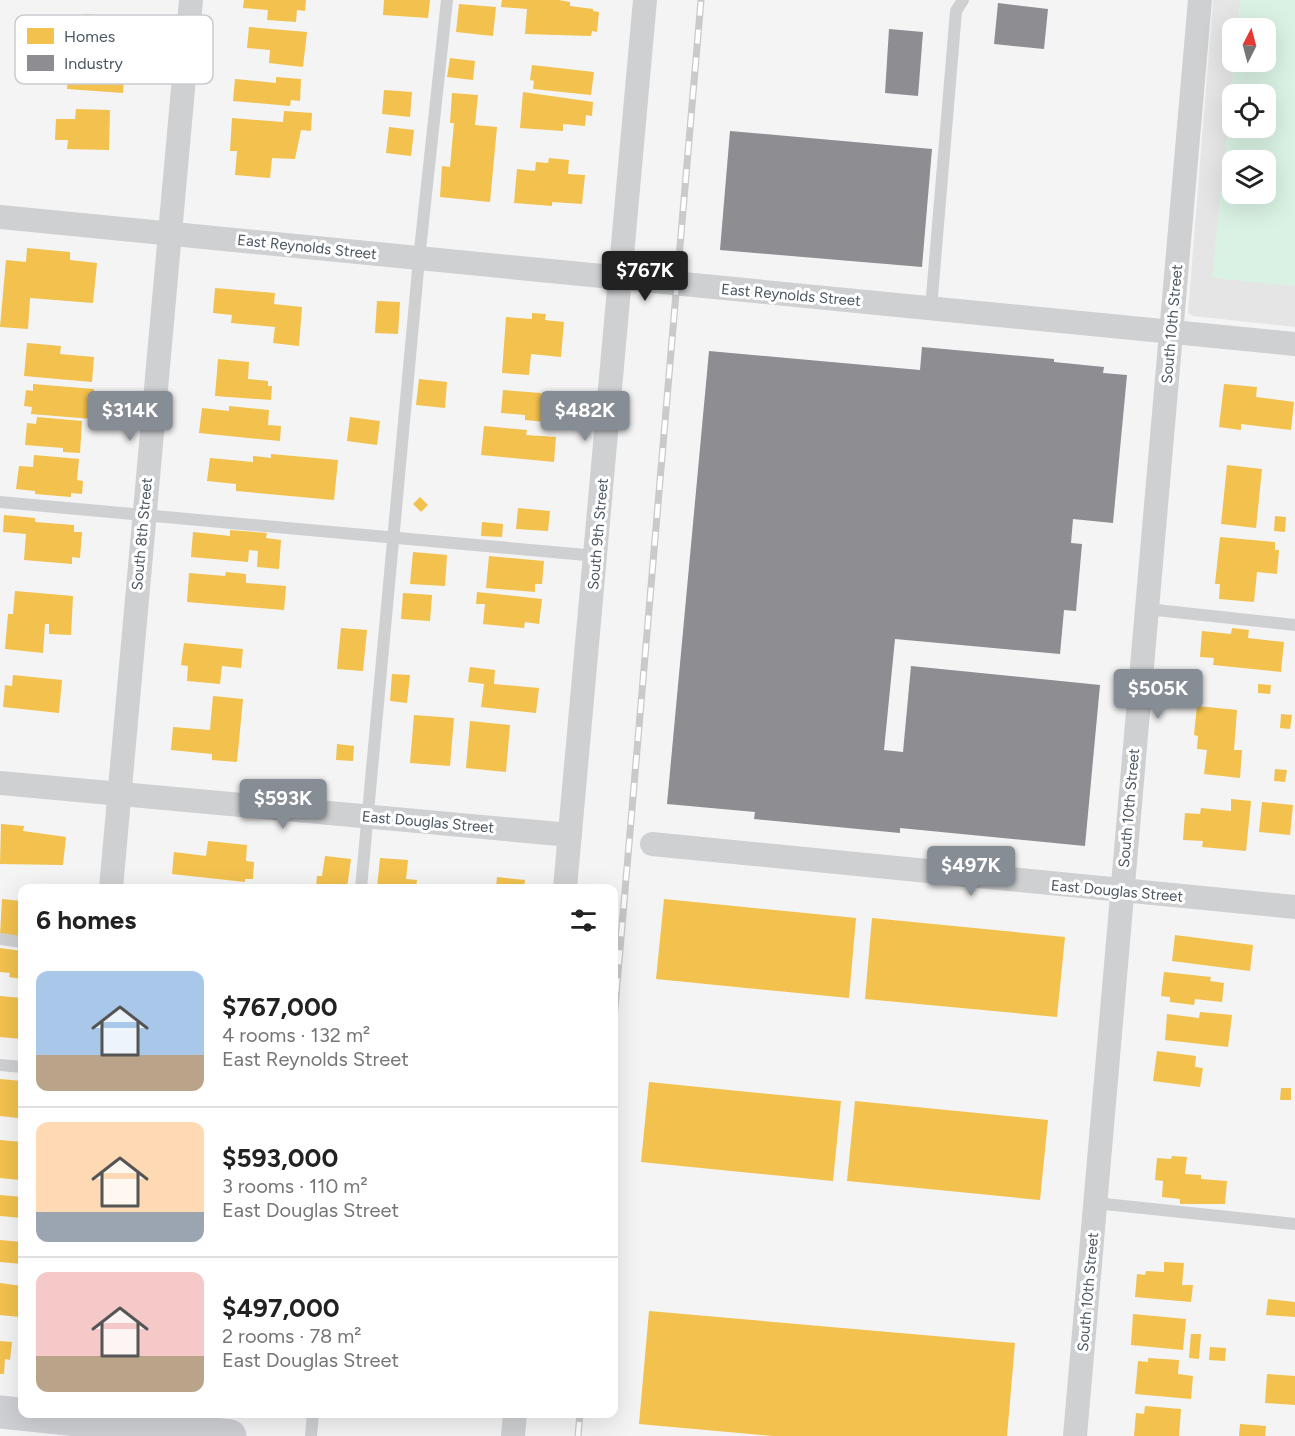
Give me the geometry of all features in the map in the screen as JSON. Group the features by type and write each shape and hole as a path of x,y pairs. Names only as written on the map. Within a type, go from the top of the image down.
{"main road":[{"path":"0,1412 18,1415"},
{"path":"33,1418 60,1423 231,1436"}],"street":[{"name":"South 8th Street","path":"189,15 190,0"},
{"name":"South 9th Street","path":"565,884 597,556 619,279 645,0"},
{"name":"South 10th Street","path":"1075,1436 1172,331 1195,0"},
{"name":"South 8th Street","path":"111,884 183,84"},
{"name":"East Reynolds Street","path":"0,217 171,232 419,260 1295,344"},
{"name":"East Douglas Street","path":"0,783 570,835"},
{"name":"East Douglas Street","path":"652,844 1122,892 1295,907"},
{"path":"513,1436 515,1418"}],"lane":[{"path":"361,884 419,260 447,0"},
{"path":"931,308 956,11 963,0"},
{"path":"0,502 597,556"},
{"path":"1147,609 1295,625"},
{"path":"0,939 18,941"},
{"path":"0,1065 18,1067"},
{"path":"1095,1203 1295,1224"},
{"path":"311,1436 313,1418"}],"shaded area":[{"path":"1213,0 1295,0 1295,327 1193,316 1188,313"}],"green space":[{"path":"1240,0 1295,0 1295,286 1212,278 1222,180 1222,204 1276,204 1276,150 1225,150 1226,138 1276,138 1276,84 1232,84 1233,72 1276,72 1276,18 1238,18"}],"building: Homes":[{"path":"244,0 306,0 305,11 297,10 296,22 267,20 268,10 243,8"},
{"path":"384,0 430,0 428,18 383,15"},
{"path":"502,0 559,0 570,2 570,6 593,9 599,12 597,32 592,31 591,36 525,34 527,9 501,7"},
{"path":"459,4 496,7 493,36 456,32"},
{"path":"249,27 307,32 303,67 269,63 270,50 247,48"},
{"path":"450,58 475,61 473,80 447,77"},
{"path":"532,65 594,72 591,95 533,89 534,81 530,80"},
{"path":"276,77 301,79 300,101 291,100 290,106 233,101 235,79 276,83"},
{"path":"67,84 124,84 123,93 67,89"},
{"path":"384,90 412,92 410,117 382,114"},
{"path":"523,92 593,102 592,116 586,115 585,126 563,124 563,131 520,128"},
{"path":"452,93 478,95 475,125 497,127 490,202 440,197 442,166 450,167 454,123 450,123"},
{"path":"76,109 110,110 109,150 67,149 68,140 55,140 56,119 75,119"},
{"path":"284,111 312,113 311,131 301,130 295,159 272,158 270,178 235,175 237,151 230,151 232,118 283,122"},
{"path":"389,127 414,130 411,156 386,153"},
{"path":"549,158 569,160 568,174 585,175 582,204 552,202 552,206 514,203 517,169 535,171 536,162 548,163"},
{"path":"27,248 70,252 70,260 97,263 93,303 30,298 28,329 0,327 6,260 26,262"},
{"path":"215,288 275,293 274,304 302,307 299,346 273,343 275,327 231,323 232,315 213,313"},
{"path":"377,301 400,302 398,334 375,333"},
{"path":"532,313 546,314 545,320 564,322 561,357 531,354 529,375 502,373 506,317 532,319"},
{"path":"27,343 61,346 60,354 94,357 92,382 24,376"},
{"path":"218,359 249,362 248,379 268,381 268,386 272,386 271,400 215,396"},
{"path":"419,379 447,382 445,408 416,405"},
{"path":"33,384 94,389 92,419 31,414 32,407 24,406 26,390 33,391"},
{"path":"1224,384 1257,387 1256,397 1294,402 1291,430 1241,424 1241,430 1219,427"},
{"path":"503,390 541,393 541,397 558,398 556,423 525,420 525,415 501,413"},
{"path":"229,406 269,410 268,425 281,426 280,441 199,433 202,408 229,411"},
{"path":"37,417 82,421 80,453 63,452 63,448 25,445 27,423 36,424"},
{"path":"350,417 380,421 377,445 347,441"},
{"path":"484,426 527,430 526,435 556,437 554,462 481,455"},
{"path":"271,454 338,460 334,500 236,491 236,484 207,481 210,458 253,462 253,456 271,458"},
{"path":"34,455 79,459 77,480 83,481 82,494 71,493 71,497 35,494 35,491 16,489 19,466 33,467"},
{"path":"1227,465 1262,469 1256,528 1221,524"},
{"path":"420,497 428,505 421,512 413,504"},
{"path":"518,508 550,511 548,531 516,529"},
{"path":"4,515 35,518 35,522 74,525 74,532 82,532 80,558 72,557 72,564 24,560 26,534 3,532"},
{"path":"1275,516 1286,517 1285,532 1274,531"},
{"path":"482,522 503,524 502,537 481,536"},
{"path":"230,530 267,533 266,538 281,540 279,569 257,567 258,551 249,550 248,562 191,557 193,532 230,536"},
{"path":"1220,537 1275,542 1275,550 1279,550 1277,574 1257,572 1254,602 1219,599 1220,584 1215,584"},
{"path":"413,552 447,555 445,586 410,584"},
{"path":"489,556 544,561 542,584 535,584 535,592 486,588"},
{"path":"226,572 246,574 246,583 286,586 284,610 187,602 189,573 225,576"},
{"path":"15,591 73,596 71,635 49,634 49,624 45,624 43,653 5,649 8,614 13,614"},
{"path":"477,592 542,599 539,624 525,622 524,628 483,624 485,604 476,604"},
{"path":"403,593 432,595 430,621 401,619"},
{"path":"341,628 367,630 363,671 337,669"},
{"path":"1232,628 1249,630 1248,638 1284,642 1281,672 1213,665 1214,658 1200,657 1202,631 1231,634"},
{"path":"184,643 243,649 241,668 222,666 220,684 187,681 188,666 181,665"},
{"path":"470,667 495,670 494,684 539,688 536,713 481,707 484,684 468,682"},
{"path":"392,674 410,675 407,703 390,701"},
{"path":"13,675 62,680 59,713 3,707 5,685 12,686"},
{"path":"1258,684 1271,685 1270,694 1258,693"},
{"path":"213,696 243,699 237,762 212,760 212,754 171,750 173,727 210,730"},
{"path":"1197,706 1237,710 1234,750 1242,750 1240,778 1204,774 1207,750 1197,749 1198,736 1194,735"},
{"path":"1281,714 1292,715 1290,729 1280,728"},
{"path":"414,715 454,718 450,766 410,763"},
{"path":"470,721 510,725 506,772 466,768"},
{"path":"337,744 354,746 353,761 336,760"},
{"path":"1275,769 1287,770 1285,782 1274,781"},
{"path":"1231,799 1251,801 1246,851 1202,847 1203,841 1183,840 1185,813 1200,814 1201,808 1231,811"},
{"path":"1262,802 1293,805 1290,835 1259,832"},
{"path":"1,824 24,826 23,831 66,837 63,865 0,864"},
{"path":"208,841 247,845 246,861 254,862 253,879 245,879 245,882 172,874 174,852 206,856"},
{"path":"325,856 351,859 348,884 316,884 317,876 322,876"},
{"path":"380,858 408,860 406,879 417,880 416,884 377,884"},
{"path":"497,877 525,880 524,884 496,884"},
{"path":"2,899 18,901 18,937 0,935"},
{"path":"664,899 856,918 849,998 656,979"},
{"path":"872,918 1065,937 1057,1017 865,999"},
{"path":"1175,935 1253,945 1250,971 1172,961"},
{"path":"0,948 18,950 18,978 9,977 10,973 0,972"},
{"path":"1164,972 1211,977 1210,981 1224,983 1222,1002 1195,999 1194,1005 1170,1002 1170,997 1161,996"},
{"path":"0,996 18,998 18,1039 0,1037"},
{"path":"1200,1012 1232,1015 1228,1047 1165,1040 1167,1014 1199,1018"},
{"path":"1157,1051 1196,1056 1195,1067 1203,1068 1200,1087 1153,1081"},
{"path":"0,1079 18,1081 18,1118 0,1116"},
{"path":"649,1082 841,1101 833,1181 641,1162"},
{"path":"1281,1088 1291,1088 1291,1100 1280,1100"},
{"path":"855,1101 1048,1120 1040,1200 847,1181"},
{"path":"0,1140 18,1142 18,1180 0,1178"},
{"path":"1172,1156 1187,1157 1185,1174 1201,1175 1201,1179 1227,1181 1225,1204 1180,1204 1180,1199 1162,1197 1163,1181 1155,1180 1157,1158 1171,1159"},
{"path":"0,1195 18,1197 18,1218 0,1216"},
{"path":"0,1240 18,1242 18,1264 0,1262"},
{"path":"1164,1262 1184,1263 1182,1285 1193,1285 1191,1302 1135,1297 1137,1274 1145,1275 1146,1271 1164,1272"},
{"path":"0,1283 18,1285 18,1317 0,1315"},
{"path":"1268,1299 1295,1302 1295,1317 1266,1315"},
{"path":"649,1311 1015,1343 1007,1436 773,1436 639,1424"},
{"path":"1133,1314 1186,1319 1183,1350 1131,1345"},
{"path":"1191,1334 1201,1334 1199,1359 1189,1358"},
{"path":"0,1341 12,1342 10,1360 5,1359 4,1374 0,1374"},
{"path":"1210,1347 1226,1348 1225,1361 1209,1360"},
{"path":"1148,1358 1179,1360 1178,1374 1193,1376 1191,1399 1135,1394 1138,1361 1148,1362"},
{"path":"1267,1374 1295,1376 1295,1405 1265,1403"},
{"path":"1145,1406 1181,1409 1179,1436 1134,1436 1136,1413 1144,1414"},
{"path":"1240,1424 1266,1426 1265,1436 1239,1436"}],"building: Industry":[{"path":"998,3 1048,9 1044,49 994,44"},
{"path":"889,29 923,32 918,96 885,93"},
{"path":"730,131 932,149 922,267 720,250"},
{"path":"922,347 1054,359 1054,362 1104,367 1103,373 1127,375 1113,523 1073,519 1071,543 1082,544 1076,611 1064,610 1060,654 895,639 884,750 903,752 911,666 1100,685 1085,846 900,828 900,833 754,819 755,812 667,804 709,351 920,370"}],"railway":[{"path":"618,973 701,0"},
{"path":"578,1436 580,1418"}]}
